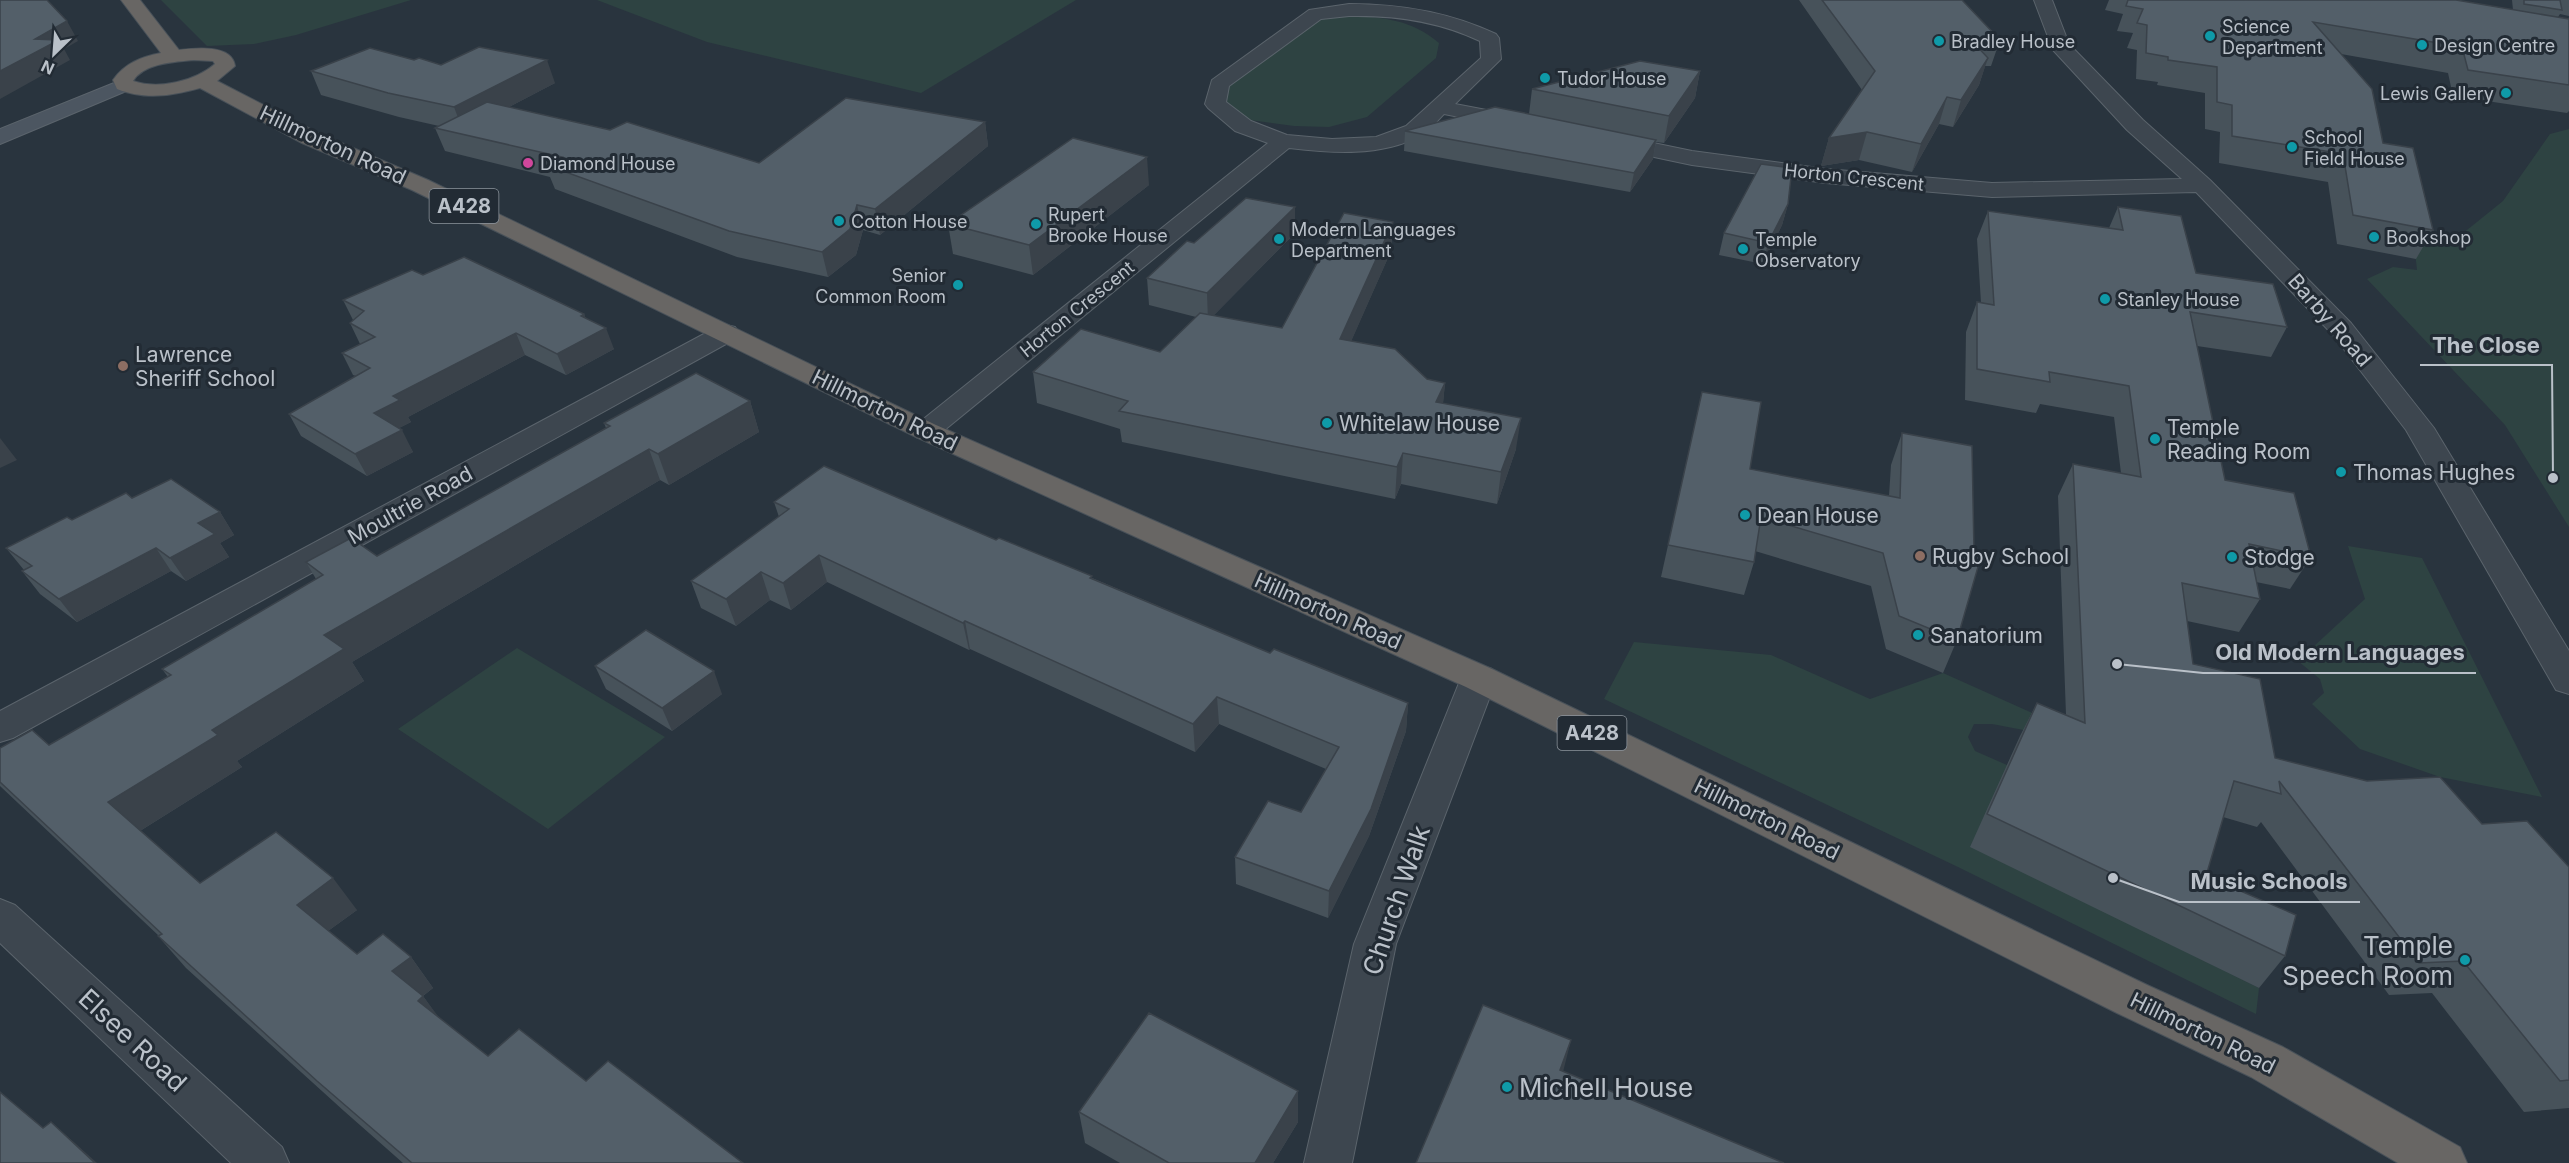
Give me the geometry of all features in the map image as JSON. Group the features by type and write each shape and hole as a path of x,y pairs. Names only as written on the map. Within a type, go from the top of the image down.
{"highway":[{"path":"130,0 174,56"},
{"path":"204,54 223,58 225,66 202,81 155,90 131,88 124,85 123,80 134,69 174,56 204,54"},
{"name":"Hillmorton Road","path":"202,81 310,138 420,185 926,431 1479,678 2132,999 2267,1062 2443,1163"}],"main road":[{"path":"0,137 124,85"}],"street":[{"name":"Barby Road","path":"2043,0 2060,45 2135,125 2202,185 2342,329 2419,428 2569,681"},
{"path":"1323,7 1425,15 1462,24 1489,38 1491,59 1440,106 1414,131 1379,142 1332,146 1284,141 1243,126 1215,104 1219,84 1323,7"},
{"path":"1440,106 1532,125"},
{"name":"Horton Crescent","path":"1589,137 1692,158 1826,176 1992,190 2202,185"},
{"name":"Horton Crescent","path":"926,431 1284,141"},
{"name":"Moultrie Road","path":"0,728 726,333"},
{"name":"Church Walk","path":"1328,1163 1375,944 1479,678"},
{"name":"Elsee Road","path":"0,917 265,1163"}],"green space":[{"path":"161,0 411,0 296,35 254,44 207,46"},
{"path":"597,0 1076,0 921,93 707,42"},
{"path":"1349,15 1407,24 1439,43 1436,58 1367,117 1329,127 1294,126 1250,120 1222,110 1207,96 1214,78 1290,25 1317,16"},
{"path":"2569,129 2569,527 2505,425 2367,279 2393,267 2417,270 2413,233 2462,234 2503,201 2550,134"},
{"path":"2348,546 2422,558 2542,797 2440,777 2360,749 2312,704 2324,693 2320,679 2298,661 2365,599"},
{"path":"1634,642 1771,655 1870,699 1943,673 2055,723 2034,732 1992,724 1974,724 1968,737 1975,751 2007,765 2152,935 2259,988 2256,1014 1958,867 1604,699"},
{"path":"517,648 665,737 548,829 398,729"}],"building":[{"path":"0,0 47,0 67,21 35,39 59,40 0,71"},
{"path":"1822,0 1962,0 2000,40 1971,40 1988,58 1961,100 1947,97 1921,144 1867,132 1829,138 1875,71"},
{"path":"2128,0 2456,0 2569,19 2569,85 2468,70 2462,47 2313,22 2372,89 2383,143 2413,148 2433,230 2353,215 2343,154 2232,136 2232,105 2217,102 2217,67 2168,60 2168,57 2146,53 2147,25 2137,23 2143,9 2126,6"},
{"path":"2524,0 2560,0 2562,10 2524,4"},
{"path":"479,47 547,60 454,107 388,93 311,71 370,48 441,65"},
{"path":"1640,61 1700,71 1669,116 1532,89"},
{"path":"846,98 985,122 875,209 857,205 850,229 822,252 729,231 546,165 562,157 435,128 487,102 610,130 627,122 759,163"},
{"path":"1495,107 1656,140 1634,173 1405,131"},
{"path":"1073,138 1147,157 1029,245 948,224"},
{"path":"1761,164 1792,168 1788,204 1768,243 1724,233"},
{"path":"1246,198 1295,207 1207,293 1147,278 1187,241 1194,243"},
{"path":"2118,207 2181,216 2196,273 2273,284 2287,327 2190,312 2225,480 2294,493 2311,557 2249,544 2260,599 2182,583 2193,664 2260,679 2275,758 2367,781 2440,777 2482,824 2527,821 2569,867 2569,1080 2560,1081 2463,961 2419,963 2279,781 2281,794 2234,781 2206,876 2296,915 2285,956 1987,814 2037,703 2085,723 2073,464 2141,477 2129,386 2049,372 2050,382 1977,369 1977,302 1994,305 1988,211 2123,230"},
{"path":"1344,213 1393,222 1340,339 1395,349 1427,379 1445,383 1436,402 1521,418 1501,472 1403,453 1397,467 1119,411 1128,401 1033,372 1081,329 1160,352 1200,313 1282,328"},
{"path":"464,257 584,314 581,316 606,328 557,354 516,333 393,396 400,400 374,413 402,430 355,454 289,414 370,368 342,353 375,337 350,323 364,311 343,300 412,270 423,275"},
{"path":"696,373 750,401 658,454 649,449 324,635 344,649 212,730 218,735 108,802 200,883 276,832 333,878 297,905 357,954 383,934 411,957 392,971 423,996 418,1001 488,1056 519,1029 586,1081 608,1061 743,1163 412,1163 317,1081 158,936 162,934 0,782 0,748 32,730 49,745 171,675 162,669 323,575 306,562 351,538 377,556 610,426 604,423"},
{"path":"1702,392 1761,402 1750,469 1900,498 1902,433 1972,446 1974,552 1982,553 1957,640 1899,616 1883,553 1761,517 1754,562 1668,545"},
{"path":"824,466 996,540 999,538 1092,576 1090,578 1270,653 1274,649 1408,703 1371,809 1329,891 1235,857 1268,801 1301,812 1339,747 1217,697 1193,724 965,621 963,623 819,555 783,583 761,572 726,599 691,581 789,509 774,502"},
{"path":"171,479 220,512 198,523 215,534 170,558 156,548 59,599 22,571 32,566 6,548 67,517 72,520 126,493 132,498"},
{"path":"646,630 714,671 662,708 595,666"},
{"name":"Michell House","path":"1483,1005 1571,1040 1560,1070 1784,1163 1416,1163"},
{"path":"1149,1013 1298,1091 1255,1163 1169,1163 1079,1112"},
{"path":"0,1092 43,1128 51,1122 95,1163 0,1163"}],"place":[{"name":"Science Department","path":"2210,36"},
{"name":"Bradley House","path":"1939,41"},
{"name":"Design Centre","path":"2422,45"},
{"name":"Tudor House","path":"1545,78"},
{"name":"Lewis Gallery","path":"2506,93"},
{"name":"School Field House","path":"2292,147"},
{"name":"Diamond House","path":"528,163"},
{"name":"Cotton House","path":"839,221"},
{"name":"Rupert Brooke House","path":"1036,224"},
{"name":"Bookshop","path":"2374,237"},
{"name":"Modern Languages Department","path":"1279,239"},
{"name":"Temple Observatory","path":"1743,249"},
{"name":"Senior Common Room","path":"958,285"},
{"name":"Stanley House","path":"2105,299"},
{"name":"Lawrence Sheriff School","path":"123,366"},
{"name":"Whitelaw House","path":"1327,423"},
{"name":"Temple Reading Room","path":"2155,439"},
{"name":"Thomas Hughes","path":"2341,472"},
{"name":"The Close","path":"2553,478"},
{"name":"Dean House","path":"1745,515"},
{"name":"Rugby School","path":"1920,556"},
{"name":"Stodge","path":"2232,557"},
{"name":"Sanatorium","path":"1918,635"},
{"name":"Old Modern Languages","path":"2117,664"},
{"name":"Music Schools","path":"2113,878"},
{"name":"Temple Speech Room","path":"2465,960"},
{"name":"Michell House","path":"1507,1087"}]}
